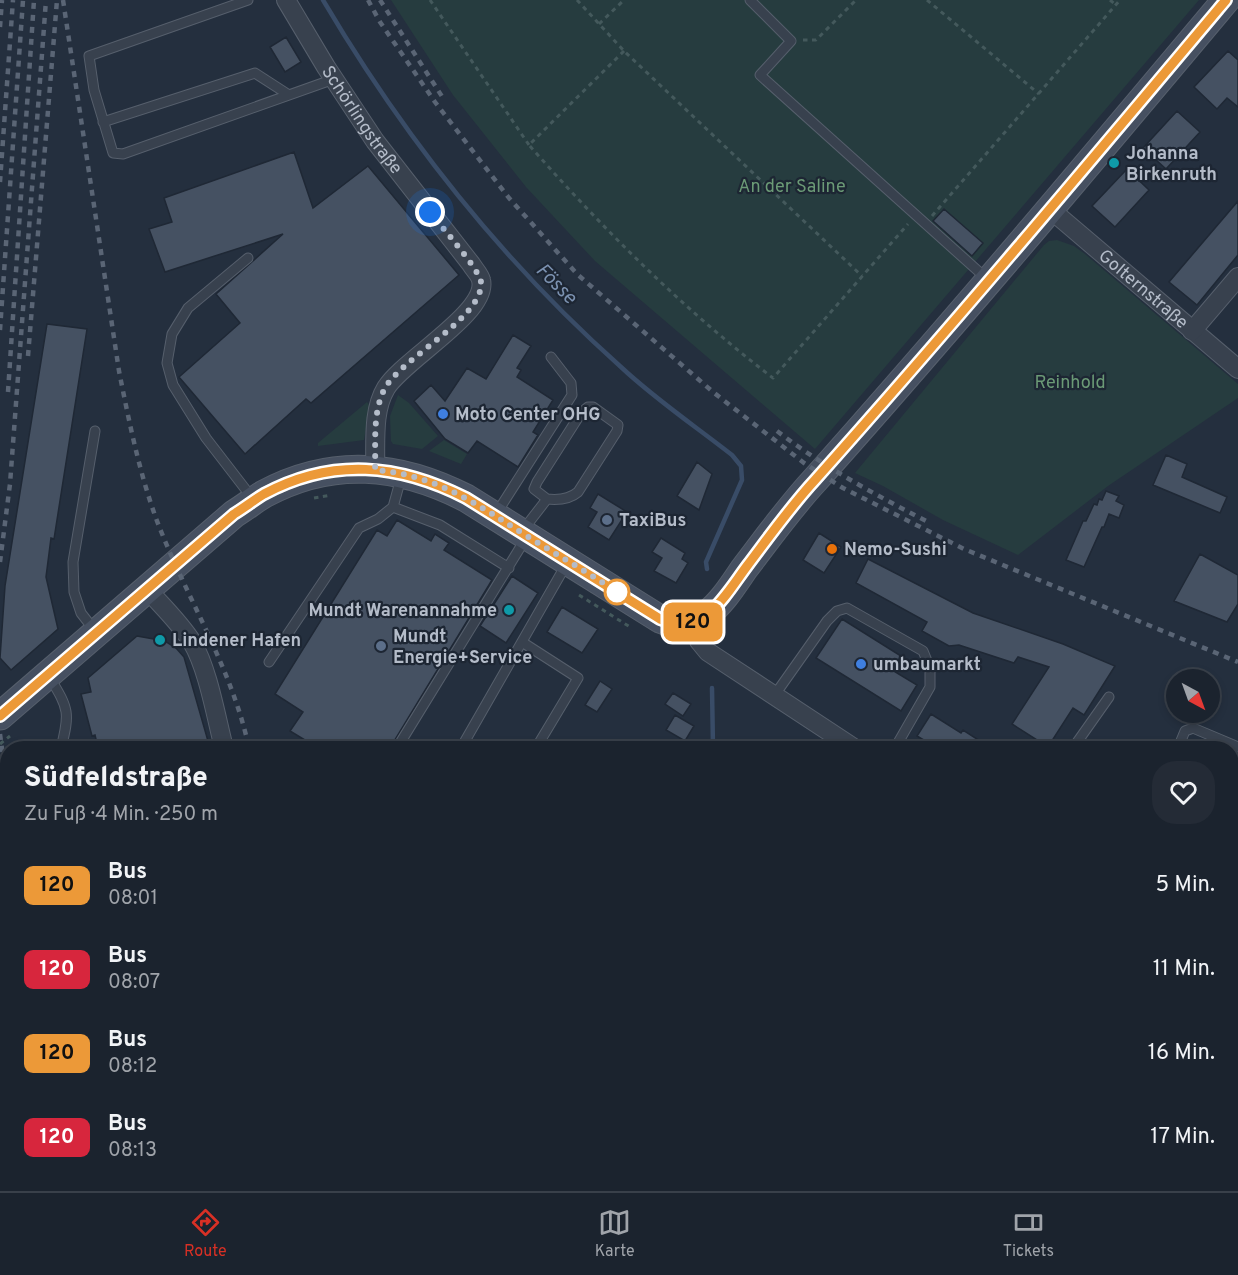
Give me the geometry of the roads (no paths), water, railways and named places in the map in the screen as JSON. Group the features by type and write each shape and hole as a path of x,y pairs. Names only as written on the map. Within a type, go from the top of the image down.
{"street":[{"name":"Schörlingstraße","path":"286,0 375,141 481,280 480,296 469,312 396,374 385,389 376,420 375,470"},
{"path":"0,717 234,514 295,480 334,471 375,470 402,473 439,484 495,516 660,619 672,624 694,622 706,615 716,606 813,482 864,427 1226,0"},
{"name":"Golternstraße","path":"1050,209 1238,369"},
{"path":"1192,331 1238,277"},
{"path":"147,589 177,622 193,644 204,674 222,741"},
{"path":"694,622 699,641 708,652 840,741"}],"lane":[{"path":"248,0 89,56 94,90 113,153 123,154 334,79"},
{"path":"750,0 791,40 760,75 989,281"},
{"path":"103,122 255,73 289,95"},
{"path":"248,258 188,308 172,334 167,363 173,385 206,438 254,501"},
{"path":"495,516 572,395 572,383 551,357"},
{"path":"588,407 593,407 618,426 617,431 578,492 573,496 547,499 534,489 537,482 581,413 588,407"},
{"path":"95,431 73,572 74,592 81,613 97,632"},
{"path":"268,662 359,528 378,519 393,507 402,473"},
{"path":"401,741 509,568 524,534 547,499"},
{"path":"393,507 440,525 509,568"},
{"path":"465,741 568,561"},
{"path":"774,696 827,621 837,611 848,608 923,651 930,668 930,687 900,741"},
{"path":"522,642 578,678 540,741"},
{"path":"48,675 64,701 68,716 63,741"},
{"path":"1078,741 1109,697"},
{"path":"1181,741 1185,731 1193,728 1215,741"}],"waterway":[{"name":"Fösse","path":"323,0 387,100 458,195 496,240 577,326 634,379 732,455 741,466 742,480 706,562 707,569"},
{"name":"Fösse","path":"712,688 713,741"}],"railway":[{"path":"0,27 2,0"},
{"path":"0,182 13,0"},
{"path":"0,330 23,0"},
{"path":"8,392 34,0"},
{"path":"0,562 10,484 46,0"},
{"path":"28,356 57,0"},
{"path":"63,0 119,371 135,446 157,521 232,689 247,741"},
{"path":"368,0 380,22 435,102 509,198 577,274 713,392 804,463 843,488 964,549 1238,662"},
{"path":"380,0 443,98"},
{"path":"777,431 850,479 926,521"},
{"path":"0,734 1,741"},
{"path":"0,868 0,921"}],"place":[{"name":"Johanna Birkenruth","path":"1114,163"},
{"name":"Moto Center OHG","path":"443,414"},
{"name":"TaxiBus","path":"607,520"},
{"name":"Nemo-Sushi","path":"832,549"},
{"name":"Mundt Warenannahme","path":"509,610"},
{"name":"Lindener Hafen","path":"160,640"},
{"name":"Mundt Energie+Service","path":"381,646"},
{"name":"umbaumarkt","path":"861,664"}],"park label":[{"name":"An der Saline","path":"792,186"},
{"name":"Reinhold","path":"1070,382"}]}
